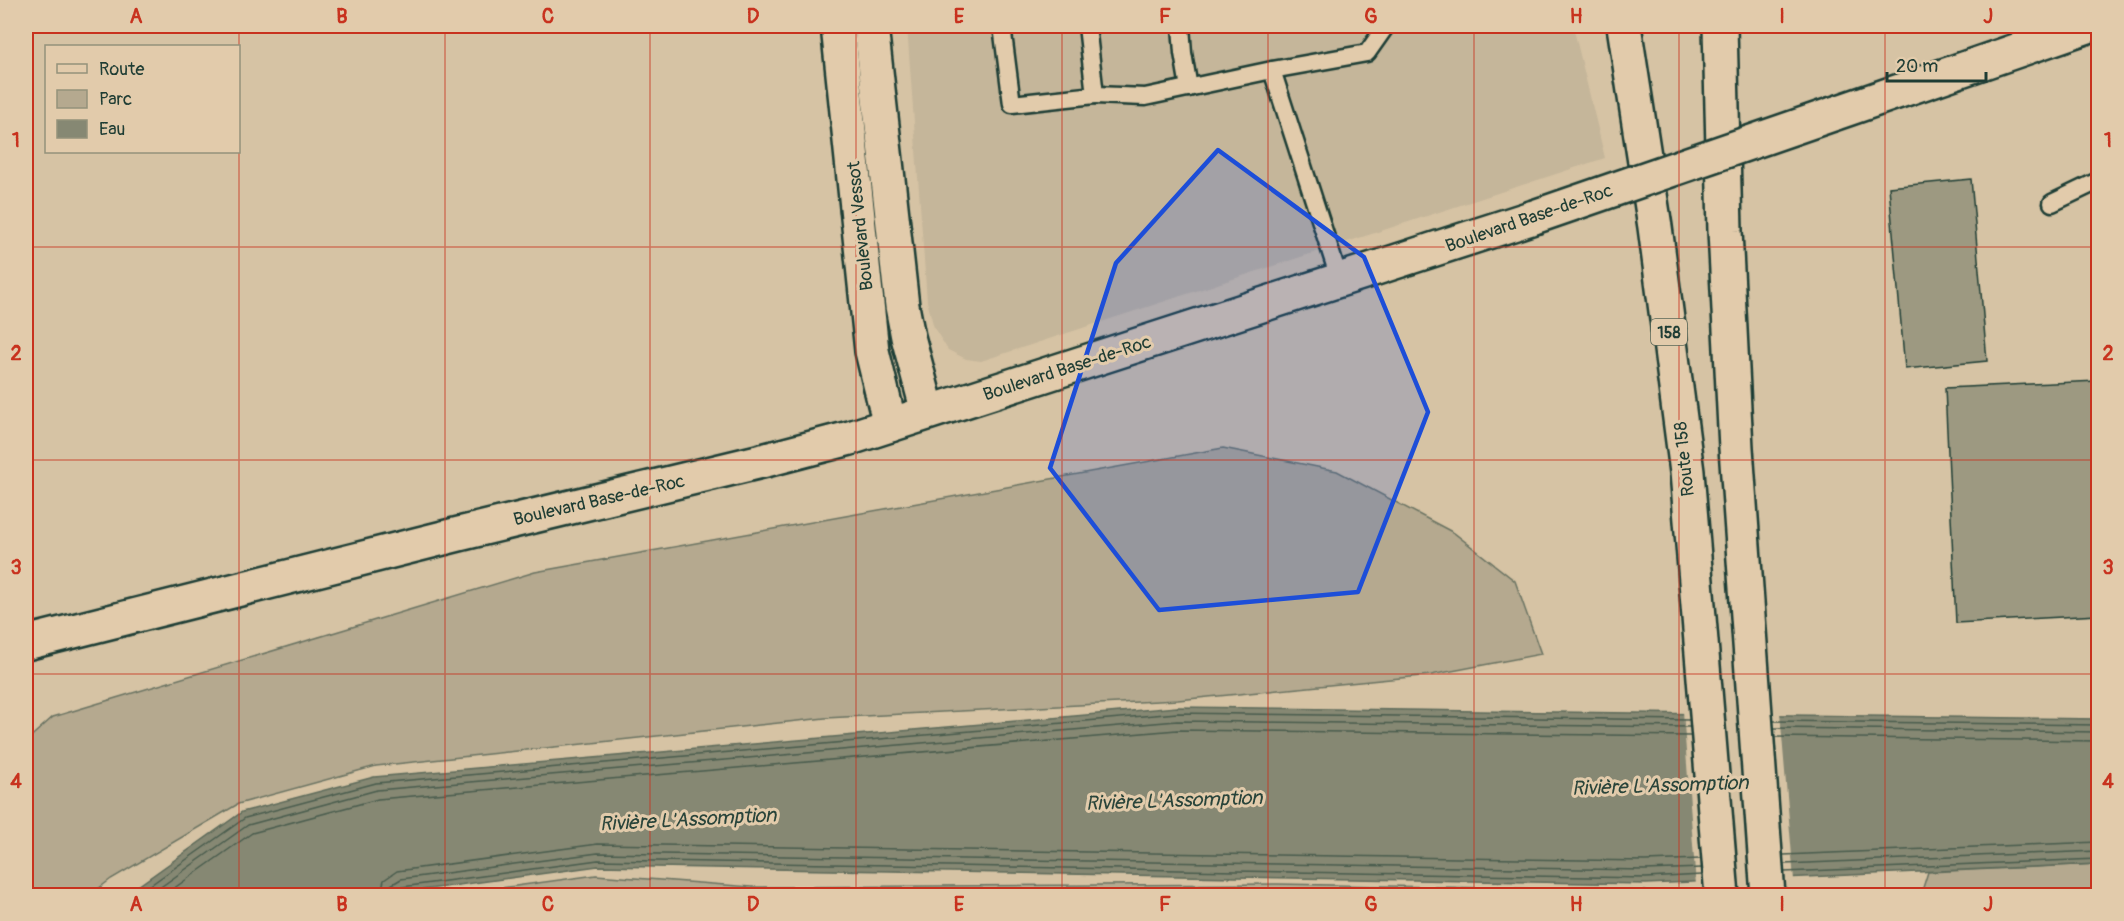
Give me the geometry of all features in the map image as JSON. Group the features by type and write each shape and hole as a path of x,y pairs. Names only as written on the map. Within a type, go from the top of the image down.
{"main road":[{"name":"Boulevard Vessot","path":"838,26 872,351 890,425"},
{"name":"Boulevard Vessot","path":"871,26 902,306 928,412"},
{"name":"Route 158","path":"1624,26 1655,227 1687,472 1722,896"},
{"path":"1720,26 1728,300 1748,637 1768,896"},
{"name":"Boulevard Base-de-Roc","path":"26,643 459,534 766,460 890,425 1534,217 2088,26"}],"lane":[{"path":"1002,26 1012,104 1095,95 1145,97 1367,53 1386,26"},
{"path":"1086,26 1095,95"},
{"path":"1181,26 1189,88"},
{"path":"1272,70 1340,281"},
{"path":"2052,203 2098,182"}],"highlighted area":[{"path":"1218,150 1364,257 1428,412 1358,592 1159,610 1050,468 1116,263"}],"shaded area":[{"path":"907,26 1573,26 1605,158 981,361 966,359 948,350 934,328 927,301"}],"green space":[{"path":"1223,448 1337,471 1454,533 1515,581 1541,654 1431,675 1178,700 825,718 376,766 238,804 111,879 90,895 26,895 26,741 53,717 535,572"},
{"path":"2098,864 2098,895 1921,894 1928,872"},
{"path":"596,875 751,887 1278,884 1645,891 1642,896 450,895"}],"water":[{"name":"Rivière L'Assomption","path":"1177,707 2098,719 2098,864 1646,884 598,866 385,895 124,896 242,812 374,777"}],"pier":[{"path":"1683,711 1780,712 1794,880 1696,885"}],"building":[{"path":"1971,179 1987,361 1905,369 1889,187"},
{"path":"2098,381 2098,615 1956,623 1945,388"}]}
